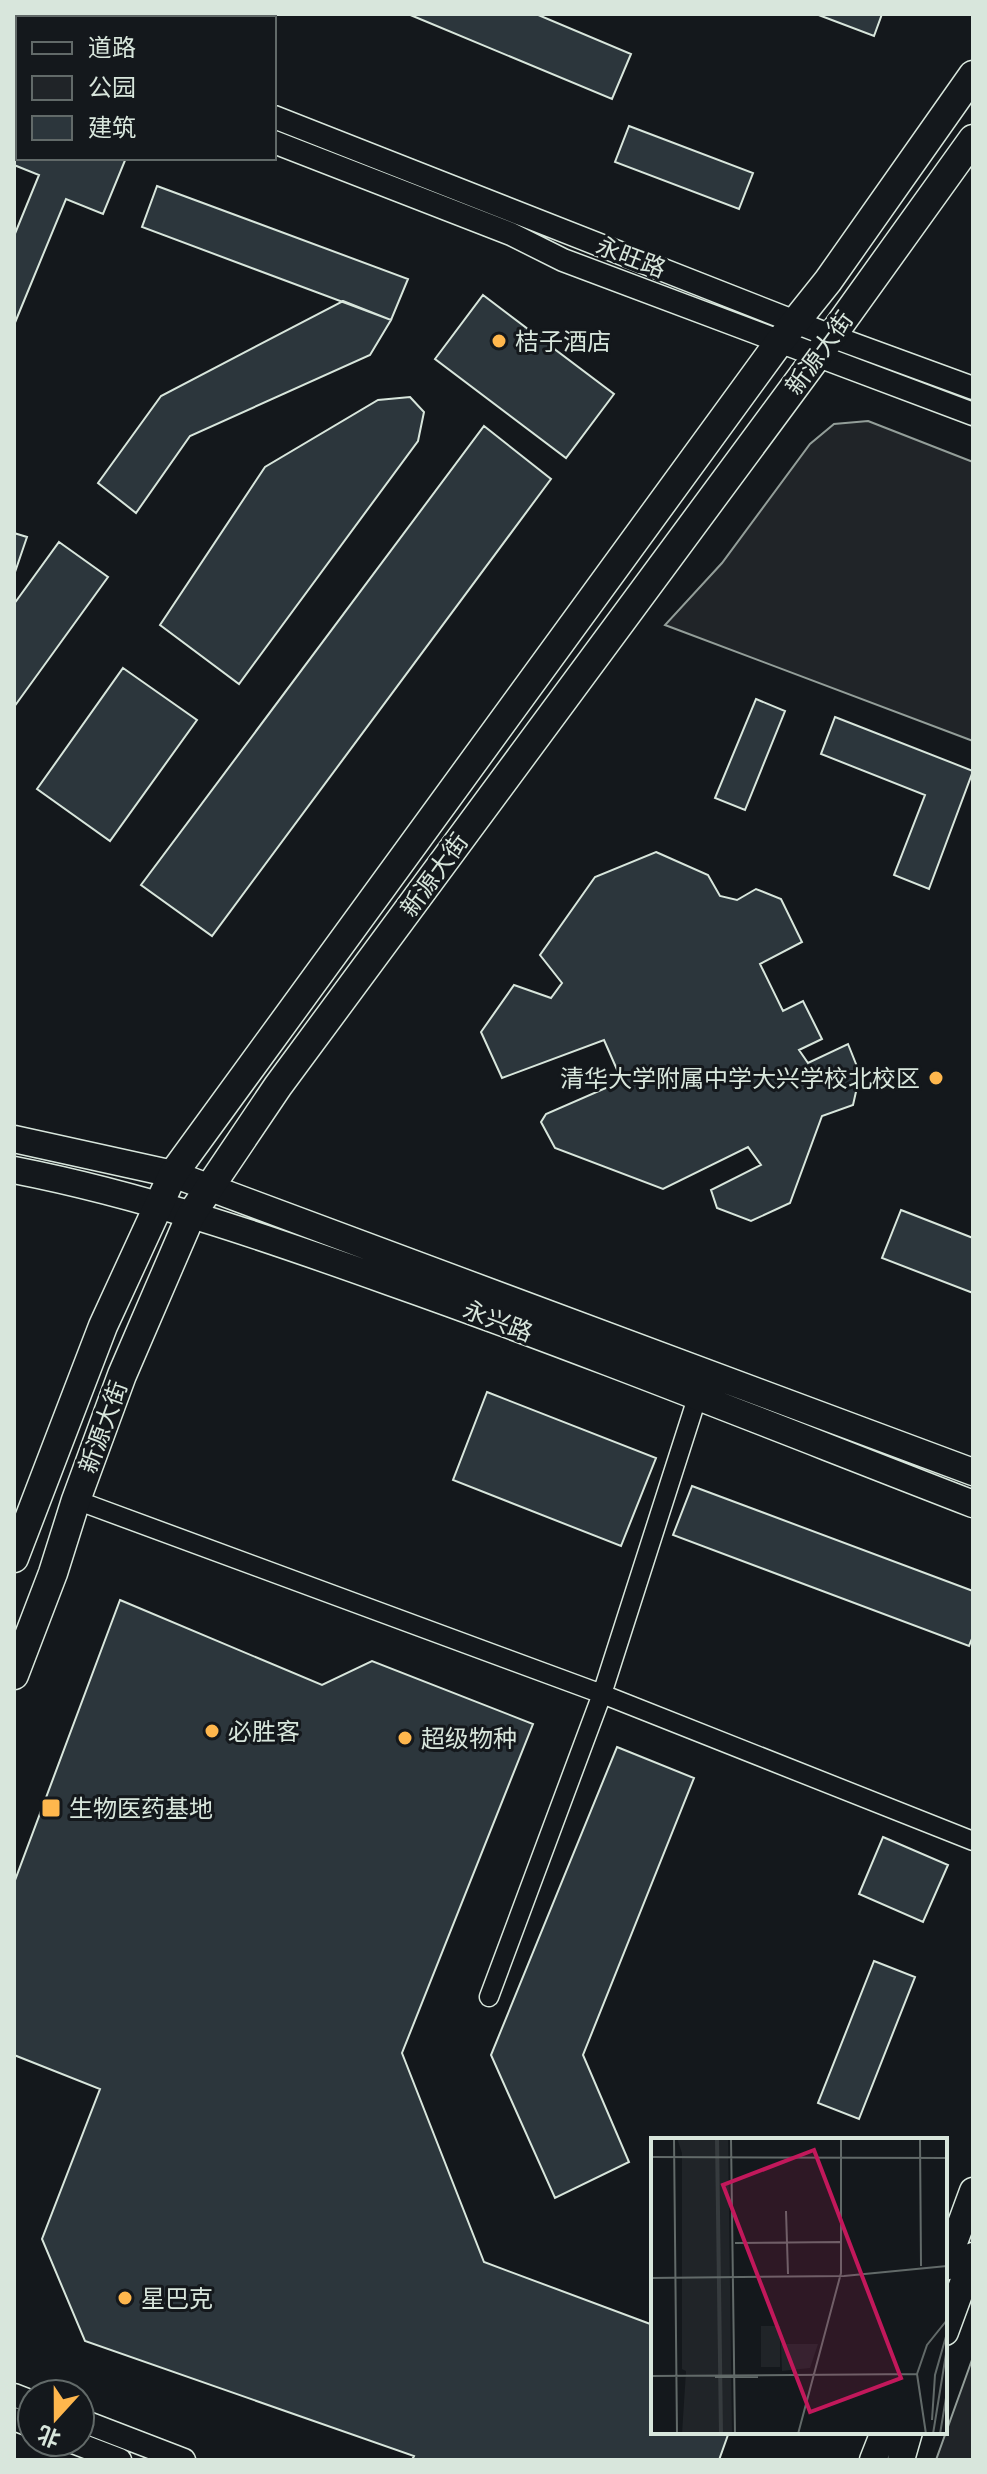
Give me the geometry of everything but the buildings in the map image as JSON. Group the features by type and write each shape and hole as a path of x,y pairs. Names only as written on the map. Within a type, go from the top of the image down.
{"main road":[{"name":"新源大街","path":"14,1558 103,1326 173,1174 828,281 973,75"},
{"name":"新源大街","path":"14,1675 122,1375 191,1215 278,1086 973,139"},
{"name":"永兴路","path":"14,1139 173,1174 973,1472"},
{"name":"永兴路","path":"14,1170 161,1204 245,1230 456,1305 973,1504"},
{"path":"947,2262 973,2191"},
{"path":"947,2327 973,2256"},
{"path":"873,2460 883,2434"},
{"path":"901,2460 908,2434"}],"street":[{"name":"永旺路","path":"276,118 824,346 973,414"},
{"name":"永旺路","path":"276,143 511,234 563,260 788,332"},
{"name":"永旺路","path":"824,346 973,388"},
{"path":"489,1997 602,1694 697,1398"},
{"path":"76,1500 602,1694 973,1841"},
{"path":"96,2426 184,2460"},
{"path":"96,2451 120,2460"}],"green space":[{"path":"868,421 973,462 973,741 665,625 722,563 810,444 834,424"},
{"path":"973,2357 973,2460 936,2460"}],"place":[{"name":"桔子酒店","path":"499,341"},
{"name":"清华大学附属中学大兴学校北校区","path":"936,1078"},
{"name":"必胜客","path":"212,1731"},
{"name":"超级物种","path":"405,1738"},
{"name":"生物医药基地","path":"51,1808"},
{"name":"星巴克","path":"125,2298"}]}
